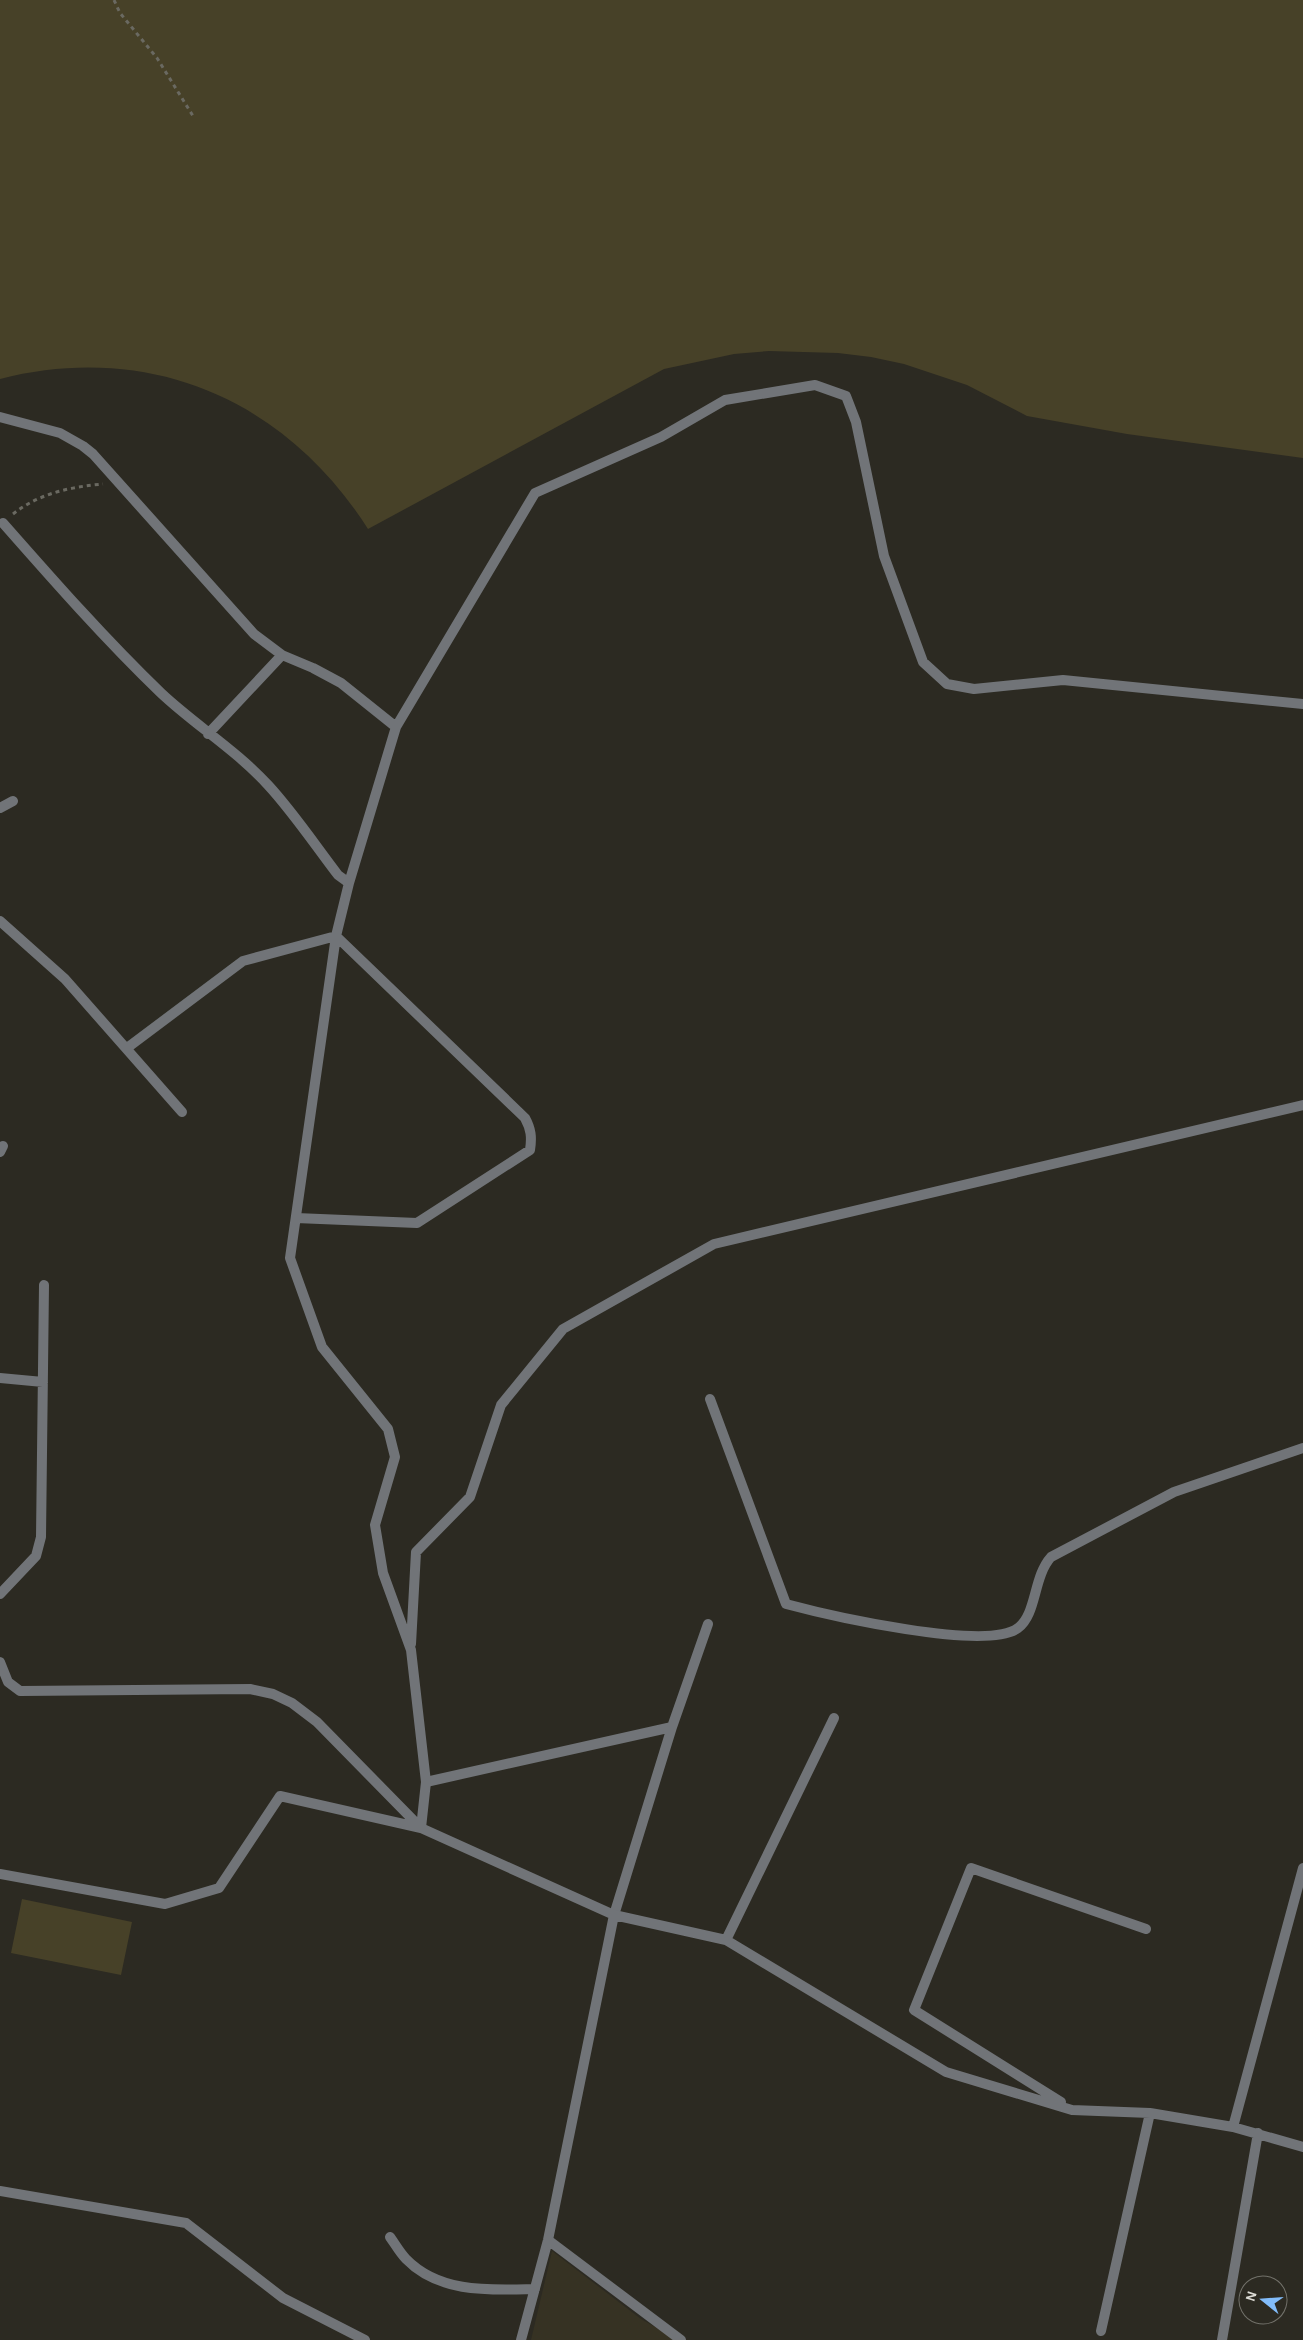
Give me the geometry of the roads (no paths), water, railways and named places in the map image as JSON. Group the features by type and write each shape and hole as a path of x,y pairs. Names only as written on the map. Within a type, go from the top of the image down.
{"street":[{"path":"411,1650 383,1573 375,1525 395,1457 388,1429 322,1347 290,1258 336,936 349,883 396,727 535,493 661,437 725,400 815,385 846,396 856,422 884,556 923,662 947,684 974,689 1063,680 1303,704"},
{"path":"0,417 48,429 71,438 93,454 254,634 282,656 313,668 341,683 396,727"},
{"path":"3,523 54,582 161,693 208,734 246,763 269,786 338,875 349,883"},
{"path":"208,734 282,656"},
{"path":"0,808 13,801"},
{"path":"0,921 65,979 182,1112"},
{"path":"127,1048 243,960 336,936"},
{"path":"296,1218 418,1223 530,1150 532,1139 530,1128 525,1118 336,936"},
{"path":"421,1828 426,1782 411,1650 416,1552 470,1497 501,1405 563,1329 714,1244 1303,1105"},
{"path":"0,1594 30,1564 39,1548 44,1285"},
{"path":"0,1378 43,1382"},
{"path":"710,1399 786,1604 829,1615 896,1628 965,1635 992,1637 1017,1629 1027,1620 1039,1574 1051,1557 1174,1492 1303,1448"},
{"path":"521,2340 548,2240 614,1915 672,1727 708,1624"},
{"path":"0,1662 8,1682 20,1691 250,1689 273,1694 292,1703 317,1722 421,1828"},
{"path":"726,1940 834,1718"},
{"path":"426,1782 672,1727"},
{"path":"0,1874 165,1904 219,1888 280,1796 421,1828 614,1915 726,1940 946,2072 1072,2110 1150,2113 1232,2127 1303,2147"},
{"path":"1072,2110 914,2010 971,1868 1146,1929"},
{"path":"1232,2127 1303,1868"},
{"path":"1101,2331 1150,2113"},
{"path":"1222,2340 1258,2133"},
{"path":"0,2191 186,2223 283,2298 365,2340"},
{"path":"390,2237 406,2259 427,2276 459,2287 497,2290 535,2289"},
{"path":"548,2240 680,2340"}]}
